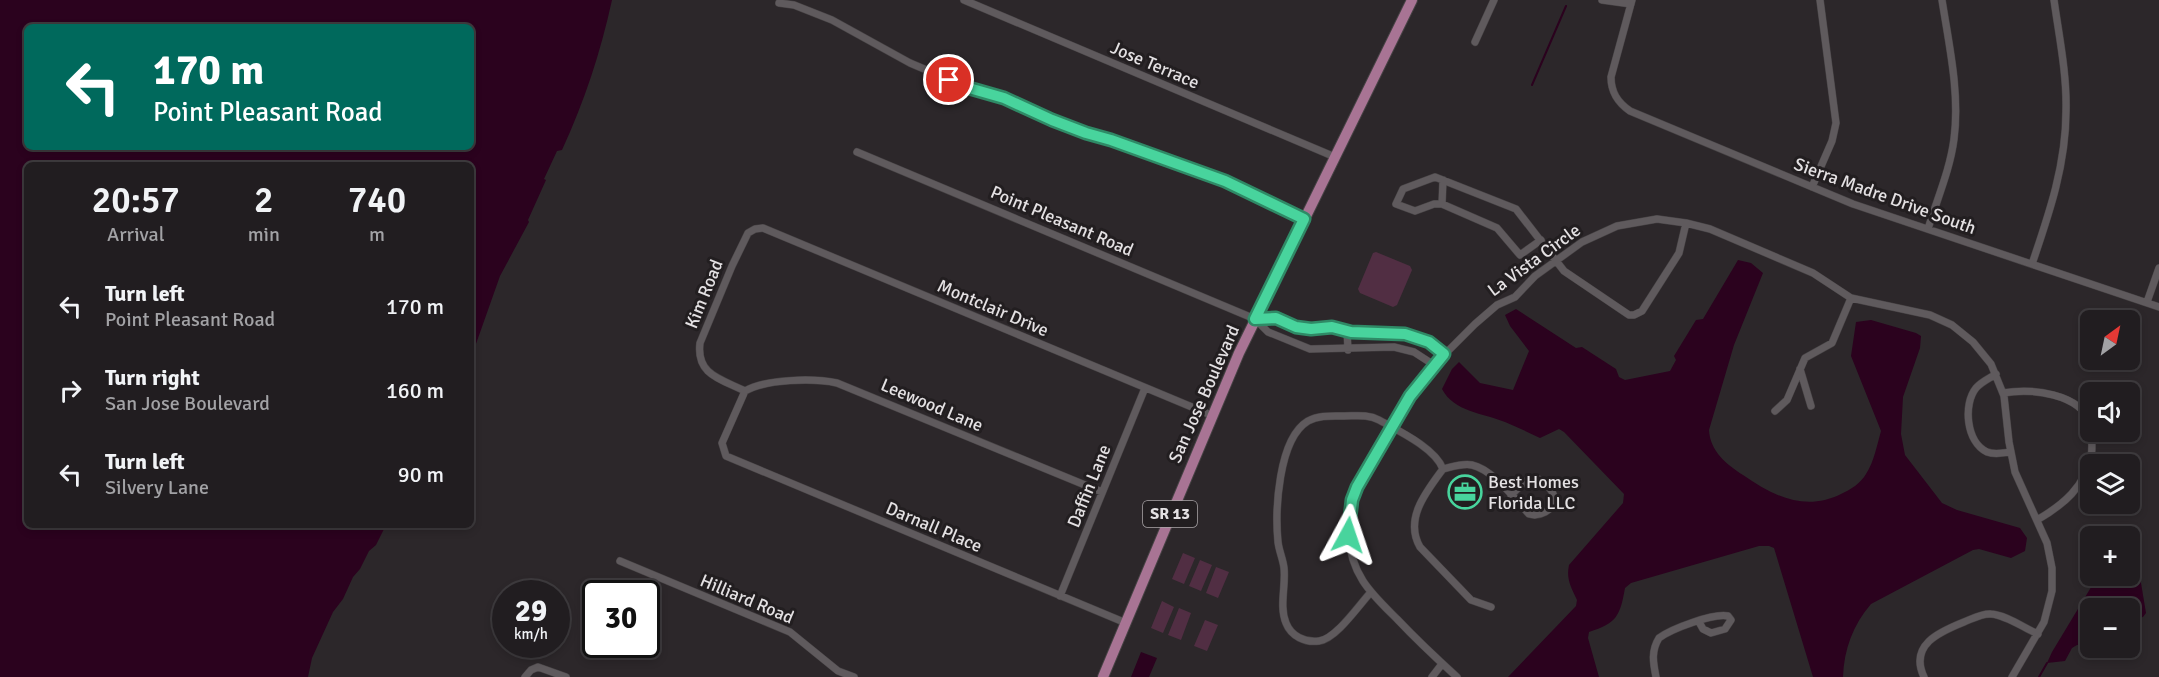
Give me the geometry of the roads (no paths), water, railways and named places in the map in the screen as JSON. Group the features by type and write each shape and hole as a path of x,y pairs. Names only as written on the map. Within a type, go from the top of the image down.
{"main road":[{"name":"San Jose Boulevard","path":"1103,677 1211,416 1255,319 1412,0"}],"street":[{"name":"Jose Terrace","path":"964,0 1335,157"},
{"path":"1475,42 1494,0"},
{"path":"1602,0 1632,2"},
{"path":"1812,187 1832,141 1836,123 1820,0"},
{"path":"1928,229 1949,164 1955,130 1954,86 1942,0"},
{"path":"2032,264 2056,191 2064,149 2065,85 2054,0"},
{"name":"Sierra Madre Drive South","path":"1632,2 1611,77 1613,91 1622,105 1630,111 1853,204 2159,307"},
{"path":"778,3 794,5 832,20 910,63 959,84 1014,102 1086,133 1225,181 1304,219"},
{"name":"Point Pleasant Road","path":"858,152 1255,319 1268,332 1310,350 1388,347 1414,352 1434,365"},
{"path":"1541,240 1520,255 1497,228 1442,204 1434,204 1415,211 1396,204 1402,189 1435,177 1516,209 1541,240 1556,261 1569,276 1629,315 1642,311 1679,253 1686,223"},
{"path":"1442,204 1443,180"},
{"name":"La Vista Circle","path":"1457,677 1419,643 1362,580 1352,557 1348,520 1352,500 1357,487 1410,396 1444,354 1497,304 1515,297 1535,276 1592,236 1617,226 1657,219 1686,223 1721,234 1813,273 1851,298 1930,315 1952,325 1973,342 1996,374 2003,393 2010,452 2015,472 2037,520"},
{"name":"Montclair Drive","path":"763,228 1211,416"},
{"name":"Kim Road","path":"745,391 707,371 700,360 700,343 726,278 748,233 763,228"},
{"path":"2147,303 2159,268"},
{"path":"1775,411 1787,400 1805,358 1832,343 1851,298"},
{"name":"Point Pleasant Road","path":"1255,319 1276,318 1296,327 1311,329 1332,327 1347,331 1405,334 1429,342 1444,354"},
{"path":"1347,331 1348,350"},
{"path":"1388,334 1388,347"},
{"path":"1800,369 1811,406"},
{"path":"1996,374 1976,387 1968,412 1970,427 1981,448 1997,454 2010,452"},
{"name":"Leewood Lane","path":"745,391 761,385 791,381 837,383 1102,492"},
{"name":"Daffin Lane","path":"1060,596 1145,388"},
{"path":"2003,393 2020,390 2045,392 2080,406"},
{"name":"Darnall Place","path":"745,391 722,443 726,456 730,459 1126,623"},
{"path":"1371,592 1332,636 1321,641 1309,642 1290,631 1283,609 1284,566 1278,542 1277,514 1278,495 1286,457 1293,439 1306,423 1323,416 1369,416 1431,452 1443,470"},
{"path":"2012,677 2038,634 2049,607 2052,591 2052,568 2047,543 2037,520 2071,497 2083,477 2091,456 2092,442"},
{"path":"1491,607 1471,600 1420,547 1415,539 1413,520 1443,470 1463,464 1472,465 1489,473 1529,514 1537,516 1544,513 1552,505 1554,498 1552,492 1542,481 1534,478 1511,495"},
{"name":"Hilliard Road","path":"620,561 790,632 838,671 854,677"},
{"path":"1924,677 1919,660 1927,641 1940,632 1981,615 1990,614 2002,617 2038,634"},
{"path":"1656,677 1653,654 1659,638 1676,629 1699,622"},
{"path":"1432,677 1442,664"},
{"path":"525,677 531,670 538,667 566,677"}],"waterway":[{"path":"1532,85 1566,6"},
{"path":"2039,677 2047,663"}],"place":[{"name":"Best Homes Florida LLC","path":"1465,492"}]}
